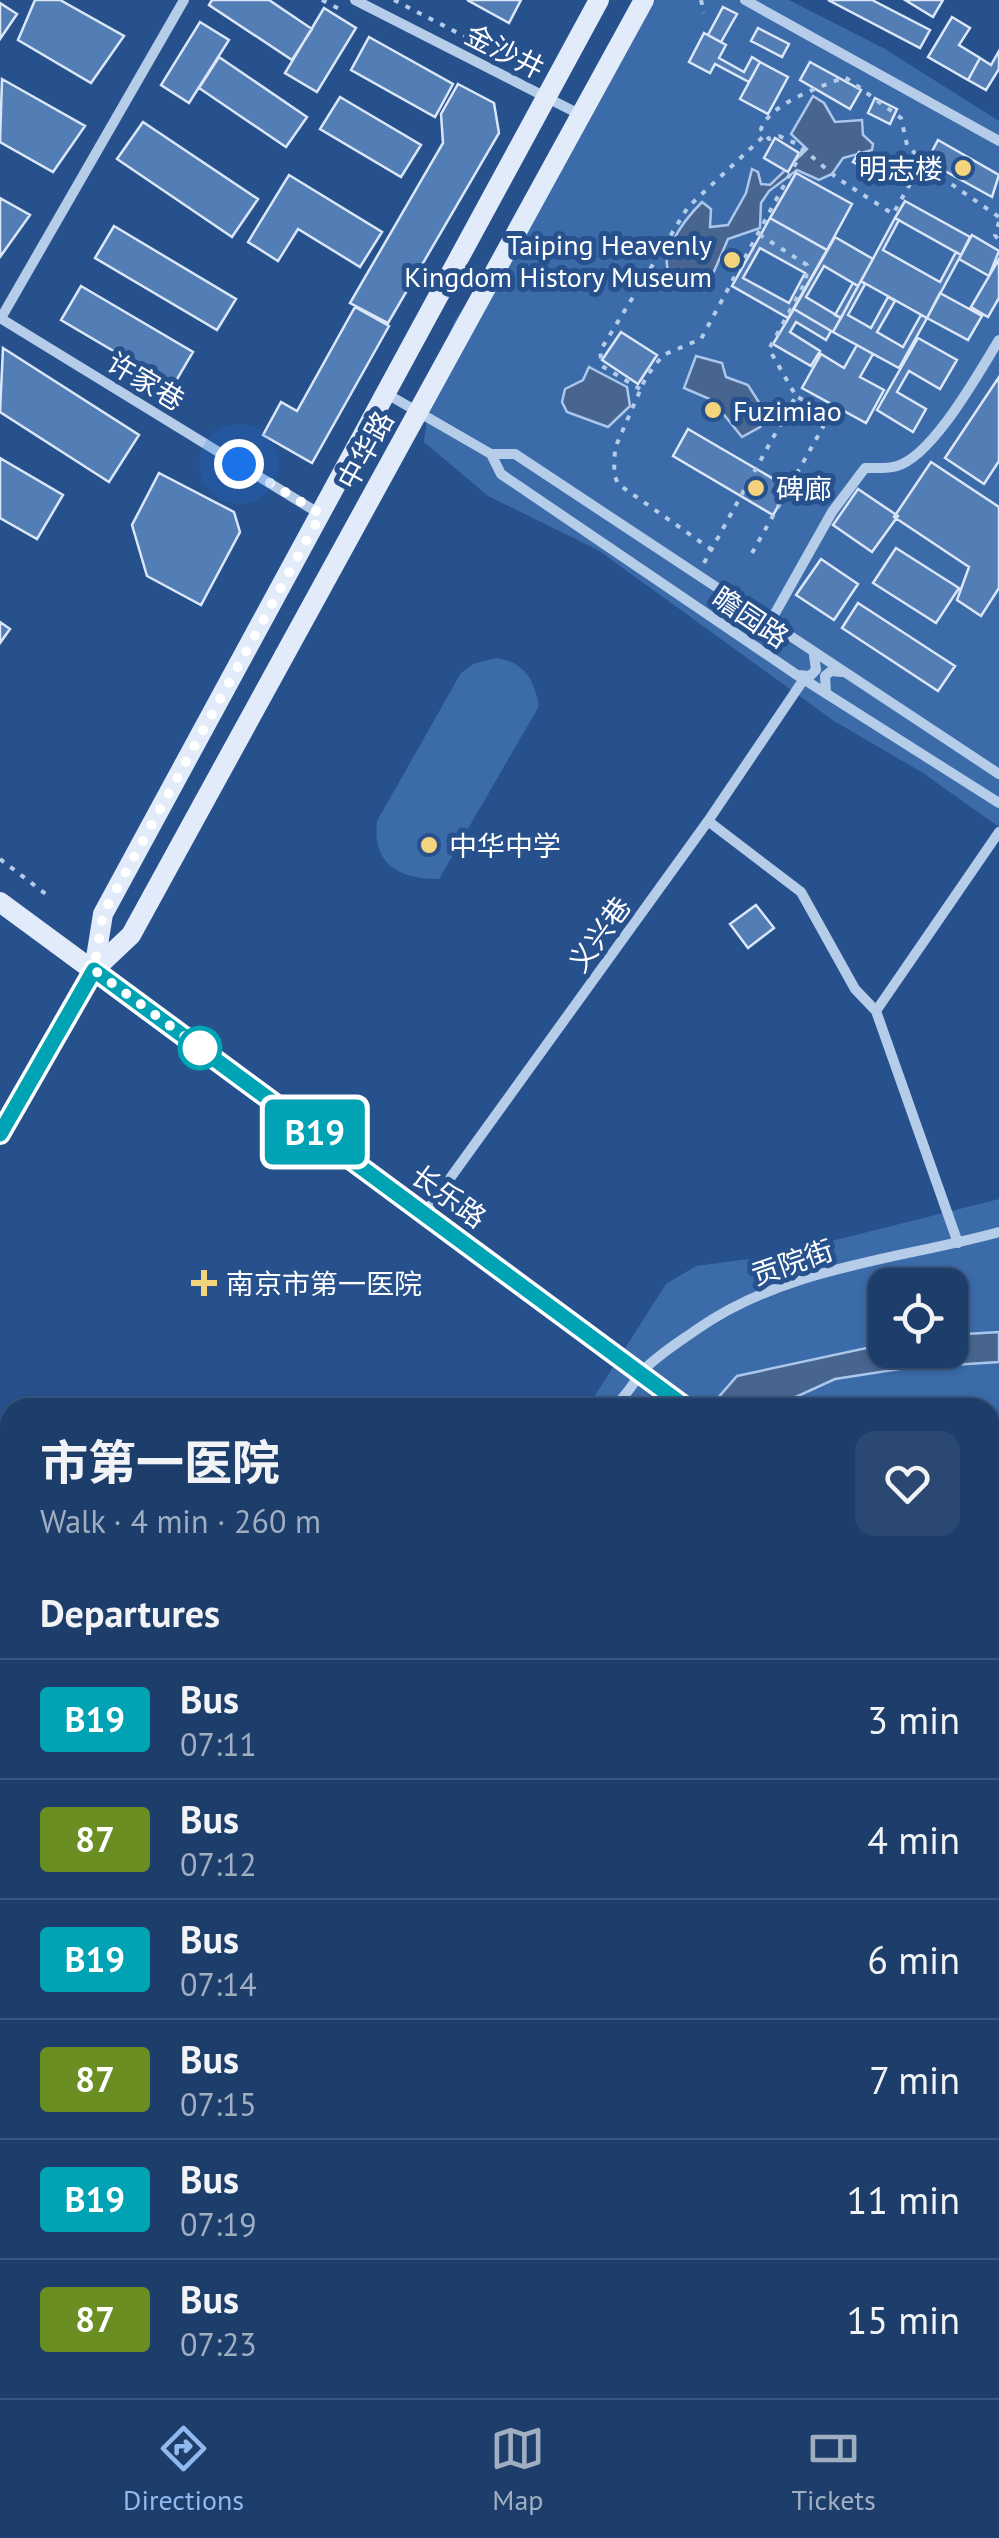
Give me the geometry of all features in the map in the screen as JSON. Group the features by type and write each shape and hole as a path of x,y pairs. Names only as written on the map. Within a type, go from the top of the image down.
{"main road":[{"name":"中华路","path":"94,970 103,914 599,0"},
{"name":"中华路","path":"0,1134 94,970 131,935 644,0"},
{"name":"长乐路","path":"0,902 675,1398"}],"street":[{"path":"0,318 184,0"},
{"name":"金沙井","path":"355,0 580,116"},
{"path":"744,0 999,142"},
{"name":"许家巷","path":"0,318 321,514"},
{"path":"769,624 832,512 866,468 899,466 923,448 963,398 999,340"},
{"name":"瞻园路","path":"387,394 491,454 515,454 999,774"},
{"name":"瞻园路","path":"491,454 500,474 801,677 999,803"},
{"name":"义兴巷","path":"425,1212 708,821 801,677 816,670 818,662 812,652"},
{"path":"828,694 822,685 825,676 834,670 843,672"},
{"path":"708,821 801,892 855,990 876,1011 958,1243"},
{"path":"876,1011 999,832"},
{"name":"贡院街","path":"625,1398 642,1372 699,1328 751,1298 820,1272 999,1232"}],"path":[{"path":"394,0 529,70"},
{"path":"701,0 704,12"},
{"path":"640,390 602,366 600,351 688,207 764,136 764,122 845,77 901,118 907,145 922,161 999,219 995,235 999,241"},
{"path":"764,136 786,138 803,148 836,178 893,214 922,161"},
{"path":"712,550 628,494 614,474 615,448 640,390 662,355 701,338 803,148"},
{"path":"752,553 824,427 820,410 796,396 769,350 806,281 806,265 759,234"},
{"path":"702,567 796,396"},
{"path":"0,859 51,898"}],"shaded area":[{"name":"Fuzimiao","path":"655,0 789,0 885,49 999,121 999,827 923,773 834,721 598,550 488,496 424,442 432,377 455,320 500,256 614,48"},
{"path":"813,96 824,103 835,122 862,120 863,135 873,144 872,150 843,158 832,174 819,180 797,170 769,191 761,203 760,228 728,239 712,276 690,274 675,279 667,262 669,251 680,229 702,202 711,209 710,227 728,225 746,193 752,169 758,172 761,184 770,185 807,149 791,134"},
{"path":"696,356 722,363 726,377 748,385 767,415 760,427 742,437 712,400 684,388"},
{"path":"589,367 627,387 630,406 608,427 567,412 562,402 565,389 583,380"},
{"path":"496,658 514,663 526,673 539,706 439,879 400,872 384,859 379,849 377,821 461,673 473,664"},
{"path":"999,1199 999,1398 593,1398 666,1284 696,1266 772,1256"},
{"path":"999,1332 999,1362 968,1364 968,1334"},
{"path":"868,1348 868,1368 906,1368 835,1379 794,1398 718,1398 737,1376"}],"building":[{"path":"35,0 60,0 124,36 91,83 18,40"},
{"path":"212,0 269,0 312,29 292,60 209,5"},
{"path":"467,0 521,0 509,23"},
{"path":"828,0 872,0 930,30 920,48"},
{"path":"905,0 943,0 933,17"},
{"path":"0,3 17,14 0,39"},
{"path":"723,7 737,14 721,42 708,35"},
{"path":"324,8 356,28 317,92 285,73"},
{"path":"952,17 970,28 959,45 980,58 968,80 928,57"},
{"path":"200,22 229,40 189,103 161,85"},
{"path":"758,28 789,44 782,57 751,41"},
{"path":"704,33 726,45 719,58 744,72 752,57 760,62 749,82 715,64 710,73 689,62"},
{"path":"369,37 453,84 435,117 351,70"},
{"path":"999,51 999,69 986,90 968,80 980,58 991,65"},
{"path":"219,57 307,117 286,147 199,88"},
{"path":"760,62 788,77 768,114 740,99"},
{"path":"810,62 861,90 850,109 800,80"},
{"path":"2,79 85,126 53,172 0,142"},
{"path":"458,84 494,103 499,133 388,323 350,303 443,143 441,114"},
{"path":"340,97 421,145 401,177 320,129"},
{"path":"875,98 897,109 890,124 868,113"},
{"path":"143,122 258,199 232,237 117,159"},
{"path":"775,138 799,153 788,172 764,158"},
{"name":"明志楼","path":"938,140 999,175 992,197 927,161"},
{"path":"859,152 868,157 863,167 853,162"},
{"path":"796,173 852,204 827,250 770,218"},
{"path":"289,175 382,232 360,267 298,229 278,261 248,242"},
{"path":"0,198 30,215 0,257"},
{"path":"905,201 970,237 961,255 895,218"},
{"path":"770,218 827,250 788,318 732,286","holes":["760,248 805,273 789,303 743,278"]},
{"path":"895,218 899,220 883,250 940,282 956,252 961,255 927,318 861,281"},
{"path":"114,226 236,299 217,330 95,258"},
{"path":"972,235 999,251 989,276 959,259"},
{"path":"835,237 873,259 858,286 824,266 806,297 841,318 833,332 794,309"},
{"path":"999,259 999,298 988,317 971,307"},
{"path":"861,281 865,284 848,315 871,328 888,297 895,301 877,332 903,347 921,315 927,318 899,368 833,332"},
{"path":"853,283 858,286 841,318 835,315"},
{"path":"81,286 193,352 173,386 61,320"},
{"path":"940,293 982,316 968,340 927,318"},
{"path":"355,307 389,326 312,463 263,435 281,402 297,411"},
{"path":"794,309 831,331 826,340 796,322 790,332 820,351 811,366 773,344"},
{"path":"621,332 657,355 638,384 602,360"},
{"path":"918,338 957,360 940,389 909,371 897,392 926,409 913,432 877,410"},
{"path":"857,345 873,354 860,377 884,390 866,423 802,388 821,354 844,368"},
{"path":"3,348 139,435 109,482 0,412"},
{"path":"999,377 999,461 984,484 945,458"},
{"path":"688,429 789,488 773,515 673,456"},
{"path":"0,458 63,495 37,539 0,518"},
{"path":"931,462 999,507 999,588 981,616 957,600 969,567 894,517"},
{"path":"159,473 234,512 240,532 201,605 147,576 132,525"},
{"path":"858,489 898,516 872,552 833,525"},
{"path":"896,548 959,588 936,623 873,583"},
{"path":"821,559 858,584 834,620 796,595"},
{"path":"858,603 955,666 938,691 842,628"},
{"path":"0,622 10,629 0,643"},
{"path":"756,905 774,928 748,948 730,924"}],"bus line":[{"name":"B19","path":"0,1134 94,970 674,1398"}],"place":[{"name":"明志楼","path":"963,168"},
{"name":"Taiping Heavenly Kingdom History Museum","path":"732,260"},
{"name":"Fuzimiao","path":"713,410"},
{"name":"碑廊","path":"756,488"},
{"name":"中华中学","path":"429,845"},
{"name":"南京市第一医院","path":"204,1283"}],"route":[{"path":"200,1048 214,1058 94,970 103,914 321,514 239,464"}]}
